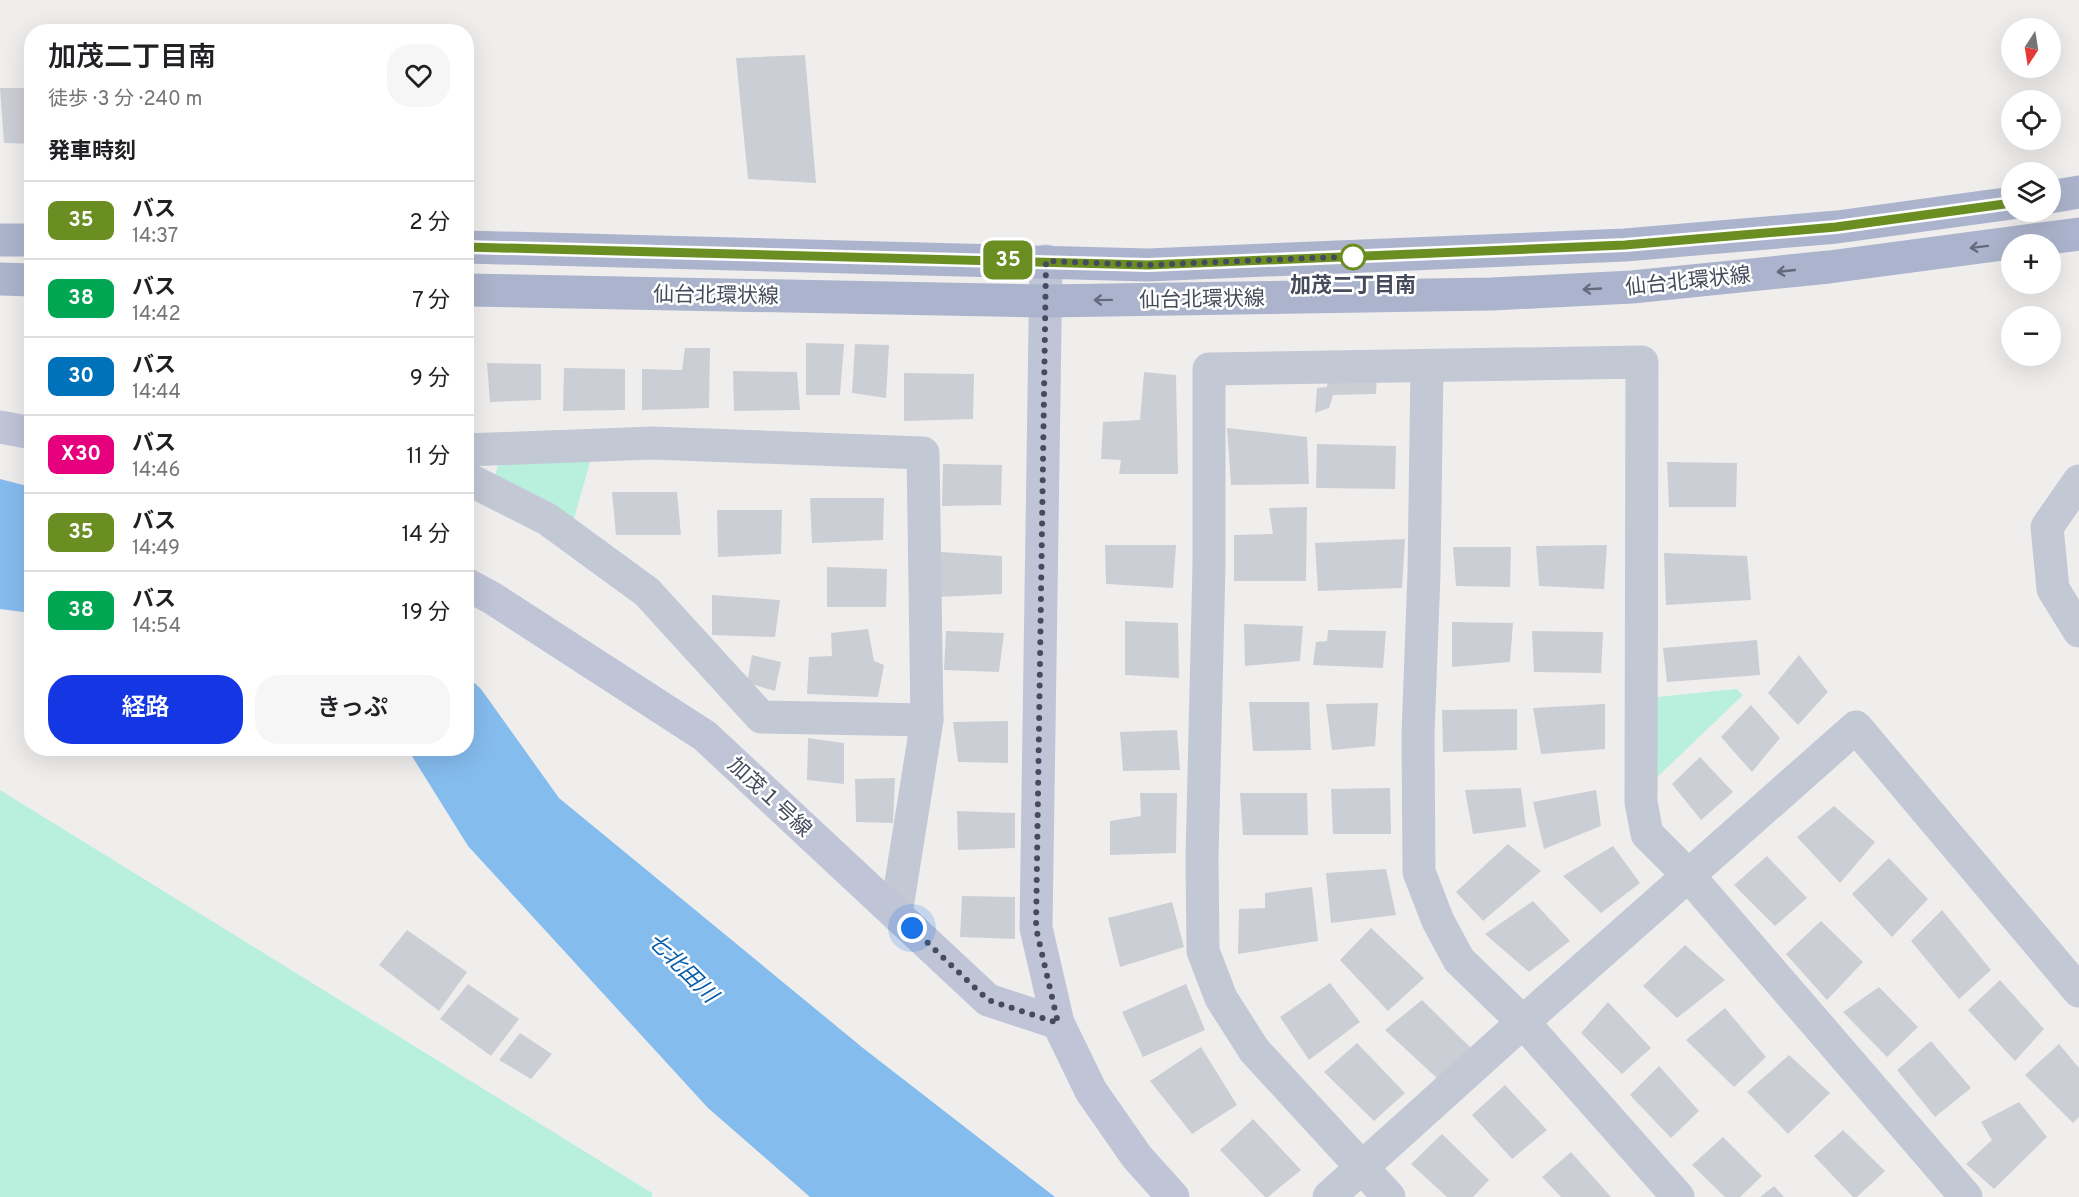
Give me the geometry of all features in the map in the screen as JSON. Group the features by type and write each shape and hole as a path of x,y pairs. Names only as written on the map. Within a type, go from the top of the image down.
{"main road":[{"path":"2061,195 2079,192"},
{"name":"仙台北環状線","path":"474,247 1148,265 1625,245 1836,227 2001,204"},
{"name":"仙台北環状線","path":"474,290 1046,301 1481,294 1632,287 1829,267 2079,234"},
{"path":"0,240 24,240"},
{"path":"0,279 24,280"}],"street":[{"path":"1046,261 1036,928 1058,1023 1091,1091 1137,1157 1173,1197"},
{"path":"1389,1197 1254,1050 1221,998 1203,951 1202,858 1209,565 1209,369 1642,362 1641,802 1647,834 1689,876 1966,1197"},
{"path":"1427,366 1418,734 1419,872 1438,921 1459,960 1523,1022 1678,1197"},
{"path":"0,427 24,432"},
{"path":"474,450 652,443 923,453 927,720 896,914"},
{"path":"474,481 547,519 647,592 761,717 927,720"},
{"path":"2079,481 2047,527 2053,589 2079,631"},
{"name":"加茂１号線","path":"474,588 705,736 988,1000 1058,1023"},
{"path":"1329,1197 1361,1166 1856,727 2079,991"}],"green space":[{"path":"500,458 591,459 573,522 494,479"},
{"path":"1736,689 1743,695 1649,785 1647,698"},
{"path":"0,790 652,1193 652,1197 0,1197"}],"water":[{"path":"0,479 24,485 24,612 0,609"},
{"name":"七北田川","path":"474,682 559,798 863,1048 1055,1197 810,1197 708,1108 468,846 412,756 474,756"}],"building":[{"path":"805,55 816,183 748,179 736,58"},
{"path":"0,88 24,88 24,144 4,143"},
{"path":"806,343 844,344 840,395 806,395"},
{"path":"855,344 889,345 886,398 852,393"},
{"path":"685,348 710,348 709,408 642,410 642,369 682,370"},
{"path":"487,363 541,364 541,400 490,402"},
{"path":"564,368 625,369 625,410 563,411"},
{"path":"733,371 797,372 800,410 734,411"},
{"path":"1144,372 1176,375 1178,474 1119,474 1121,460 1101,459 1103,422 1140,420"},
{"path":"1329,372 1377,374 1376,394 1333,395 1329,408 1315,413 1317,388 1327,387"},
{"path":"904,373 974,374 973,419 904,421"},
{"path":"1227,428 1307,437 1309,484 1231,485"},
{"path":"1317,444 1396,446 1395,489 1316,488"},
{"path":"1667,462 1737,463 1736,507 1669,507"},
{"path":"943,464 1002,465 1001,505 942,506"},
{"path":"612,492 677,492 681,535 616,535"},
{"path":"810,498 884,498 883,540 812,543"},
{"path":"1307,507 1306,581 1234,581 1234,535 1273,534 1269,508"},
{"path":"717,510 782,510 781,554 718,557"},
{"path":"1405,539 1402,588 1318,591 1315,543"},
{"path":"1105,545 1176,545 1173,588 1106,584"},
{"path":"1607,545 1604,589 1539,586 1536,546"},
{"path":"1453,547 1511,547 1510,587 1456,586"},
{"path":"941,552 1002,556 1002,594 939,597"},
{"path":"1664,553 1747,556 1751,600 1666,605"},
{"path":"827,567 887,569 886,607 827,607"},
{"path":"712,595 780,600 775,637 712,635"},
{"path":"1125,621 1178,623 1179,678 1125,675"},
{"path":"1452,622 1513,623 1510,662 1452,667"},
{"path":"1244,624 1303,626 1300,661 1245,666"},
{"path":"868,629 874,661 884,665 878,697 807,694 809,657 832,656 831,633"},
{"path":"1328,630 1386,631 1383,668 1313,665 1316,642 1327,641"},
{"path":"946,631 1004,633 999,672 944,670"},
{"path":"1532,631 1603,632 1601,673 1534,672"},
{"path":"1757,640 1760,675 1667,682 1663,648"},
{"path":"752,655 781,662 775,691 747,683"},
{"path":"1799,655 1828,692 1798,725 1768,693"},
{"path":"1249,702 1309,702 1311,750 1253,751"},
{"path":"1378,703 1375,746 1332,750 1326,704"},
{"path":"1605,704 1605,749 1541,754 1533,708"},
{"path":"1751,705 1780,738 1752,772 1721,737"},
{"path":"1517,709 1517,750 1443,752 1442,710"},
{"path":"1008,721 1008,763 958,762 953,722"},
{"path":"1177,730 1180,770 1123,771 1120,732"},
{"path":"808,738 844,743 844,784 807,780"},
{"path":"1700,757 1733,792 1701,820 1672,784"},
{"path":"895,778 893,823 856,822 855,779"},
{"path":"1390,788 1391,834 1333,834 1331,789"},
{"path":"1521,788 1526,827 1473,834 1465,790"},
{"path":"1596,790 1601,826 1544,849 1533,802"},
{"path":"1140,793 1177,793 1176,853 1110,855 1110,821 1141,816"},
{"path":"1240,793 1307,793 1308,835 1243,835"},
{"path":"1834,806 1875,842 1840,883 1797,837"},
{"path":"957,811 1015,813 1015,848 958,850"},
{"path":"1508,844 1541,871 1483,921 1456,892"},
{"path":"1613,846 1640,883 1601,913 1563,876"},
{"path":"1767,856 1807,898 1775,926 1734,885"},
{"path":"1889,858 1928,899 1892,937 1852,894"},
{"path":"1386,869 1396,915 1331,923 1326,873"},
{"path":"1312,887 1318,941 1238,954 1239,909 1265,908 1265,893"},
{"path":"962,896 1015,897 1015,939 960,937"},
{"path":"1533,901 1570,941 1529,972 1485,934"},
{"path":"1172,902 1184,947 1120,967 1108,918"},
{"path":"1942,910 1991,970 1959,999 1911,941"},
{"path":"1821,921 1863,962 1827,1000 1786,954"},
{"path":"1371,928 1424,978 1388,1011 1340,960"},
{"path":"407,930 467,972 439,1011 379,965"},
{"path":"1685,945 1725,980 1677,1018 1643,986"},
{"path":"2000,980 2044,1029 2015,1061 1968,1010"},
{"path":"1330,983 1360,1022 1309,1060 1280,1017"},
{"path":"468,984 519,1019 491,1056 440,1019"},
{"path":"1186,984 1205,1030 1143,1057 1122,1012"},
{"path":"1879,987 1918,1027 1887,1057 1843,1012"},
{"path":"1422,1000 1473,1050 1439,1080 1385,1030"},
{"path":"1608,1002 1651,1048 1622,1074 1581,1033"},
{"path":"1725,1008 1766,1057 1734,1087 1686,1040"},
{"path":"520,1033 552,1054 531,1079 499,1060"},
{"path":"1931,1041 1971,1088 1935,1117 1897,1070"},
{"path":"1357,1043 1405,1093 1374,1121 1324,1072"},
{"path":"2059,1044 2079,1068 2079,1117 2073,1123 2025,1075"},
{"path":"1201,1047 1237,1105 1192,1134 1150,1081"},
{"path":"1789,1055 1830,1093 1788,1134 1747,1092"},
{"path":"1659,1066 1699,1111 1671,1138 1630,1095"},
{"path":"1505,1085 1547,1130 1512,1159 1472,1115"},
{"path":"2019,1102 2047,1137 1994,1189 1966,1164 1992,1140 1981,1122"},
{"path":"1253,1119 1301,1170 1268,1197 1265,1197 1220,1150"},
{"path":"1843,1130 1885,1171 1857,1197 1853,1197 1814,1156"},
{"path":"1442,1134 1489,1180 1473,1197 1447,1197 1411,1164"},
{"path":"1723,1137 1762,1176 1740,1197 1725,1197 1692,1165"},
{"path":"1571,1152 1611,1197 1561,1197 1542,1177"},
{"path":"1774,1186 1784,1197 1760,1197"}],"bus line":[{"name":"35","path":"474,247 1148,265 1625,245 1836,227 2001,204"}],"place":[{"name":"加茂二丁目南","path":"1353,257"}],"route":[{"path":"912,928 988,1000 1058,1023 1036,928 1046,261 1148,265 1362,256 1353,257"}]}
